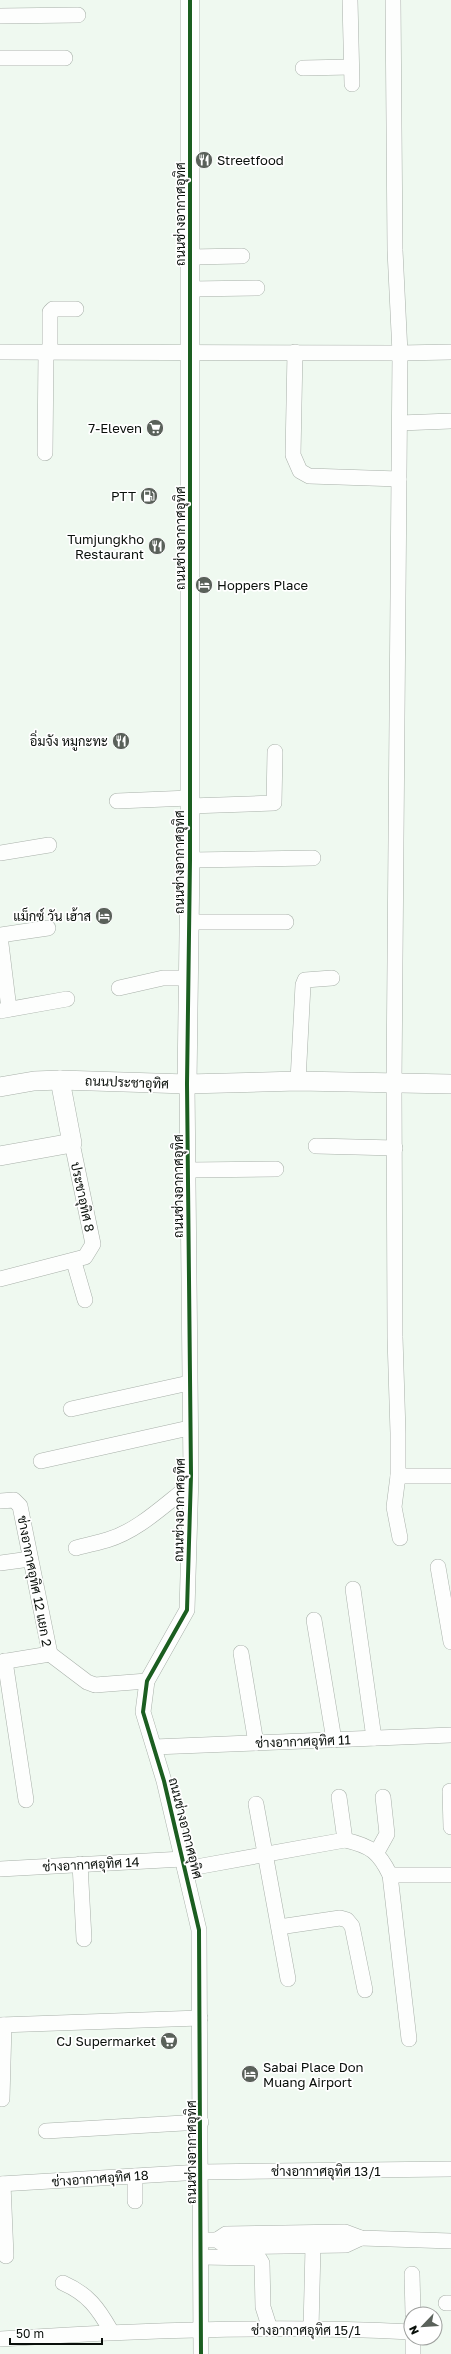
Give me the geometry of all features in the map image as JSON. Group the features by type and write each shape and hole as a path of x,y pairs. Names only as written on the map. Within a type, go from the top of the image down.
{"street":[{"name":"ถนนช่างอากาศอุทิศ","path":"190,0 190,860 187,1084 189,1170 190,1486 187,1610 147,1681 144,1712 200,1930 201,2354"},
{"path":"350,0 352,84"},
{"path":"393,0 395,250 400,354 394,1084 398,1476 394,1507 400,1538"},
{"path":"0,16 78,15"},
{"path":"0,58 65,58"},
{"path":"303,68 351,67"},
{"path":"190,257 242,256"},
{"path":"190,289 257,288"},
{"path":"45,453 50,312 53,309 76,309"},
{"path":"0,352 190,351 400,354 451,352"},
{"path":"295,352 293,455 300,471 309,476 399,478"},
{"path":"400,423 451,422"},
{"path":"117,801 274,803 275,752"},
{"path":"0,853 49,845"},
{"path":"190,860 313,858"},
{"path":"189,922 286,922"},
{"path":"48,928 0,936 5,1010 67,999"},
{"path":"119,988 163,978 189,978"},
{"path":"298,1081 303,985 305,980 332,978"},
{"path":"0,1156 72,1143 60,1080"},
{"name":"ถนนประชาอุทิศ","path":"0,1087 34,1081 60,1080 187,1084 298,1081 451,1084"},
{"name":"ประชาอุทิศ 8","path":"0,1279 74,1262 85,1257 93,1244 72,1143"},
{"path":"316,1146 395,1148"},
{"path":"189,1170 276,1169"},
{"path":"74,1262 85,1300"},
{"path":"71,1409 189,1383"},
{"path":"41,1461 189,1428"},
{"path":"398,1476 451,1476"},
{"path":"76,1548 107,1540 122,1534 138,1525 190,1486"},
{"name":"ช่างอากาศอุทิศ 12 แยก 2","path":"0,1501 14,1500 18,1502 50,1654"},
{"path":"0,1564 30,1559"},
{"path":"438,1567 451,1642"},
{"path":"353,1589 374,1738"},
{"path":"314,1620 334,1740"},
{"path":"241,1653 256,1743"},
{"path":"26,1800 2,1662 50,1654 95,1685 147,1681"},
{"name":"ช่างอากาศอุทิศ 11","path":"154,1747 451,1735"},
{"path":"450,1791 451,1827"},
{"path":"339,1796 345,1840 367,1846 377,1852 390,1876 409,2039"},
{"path":"377,1852 387,1834 383,1797"},
{"path":"256,1804 288,1979"},
{"name":"ช่างอากาศอุทิศ 14","path":"0,1869 80,1864 184,1864 265,1855 345,1840"},
{"path":"80,1864 84,1939"},
{"path":"390,1876 451,1875"},
{"path":"279,1928 340,1918 347,1920 352,1926 365,1990"},
{"path":"2,2099 2,2025 200,2018"},
{"path":"46,2131 201,2122"},
{"name":"ช่างอากาศอุทิศ 13/1","path":"201,2172 451,2169"},
{"name":"ช่างอากาศอุทิศ 18","path":"2,2184 201,2172"},
{"path":"135,2176 135,2201"},
{"path":"2,2184 6,2256"},
{"path":"217,2240 226,2234 234,2233 345,2232 361,2238 451,2241"},
{"path":"201,2239 217,2240 227,2247 346,2244 361,2238"},
{"path":"311,2329 313,2246"},
{"path":"201,2257 259,2258 262,2263 263,2307 270,2329"},
{"path":"412,2274 413,2306"},
{"path":"63,2283 80,2290 97,2308 111,2331"},
{"name":"ช่างอากาศอุทิศ 15/1","path":"0,2339 111,2331 311,2329 403,2332"}],"cycle path":[{"path":"190,0 190,860 187,1084 191,1475 187,1610 147,1681 143,1712 164,1781 199,1930 201,2354"}],"place":[{"name":"Streetfood","path":"204,160"},
{"name":"7-Eleven","path":"155,428"},
{"name":"PTT","path":"149,496"},
{"name":"Tumjungkho Restaurant","path":"157,546"},
{"name":"Hoppers Place","path":"204,585"},
{"name":"อิ่มจัง หมูกะทะ","path":"121,741"},
{"name":"แม็กซ์ วัน เฮ้าส","path":"104,916"},
{"name":"CJ Supermarket","path":"169,2041"},
{"name":"Sabai Place Don Muang Airport","path":"250,2074"}]}
